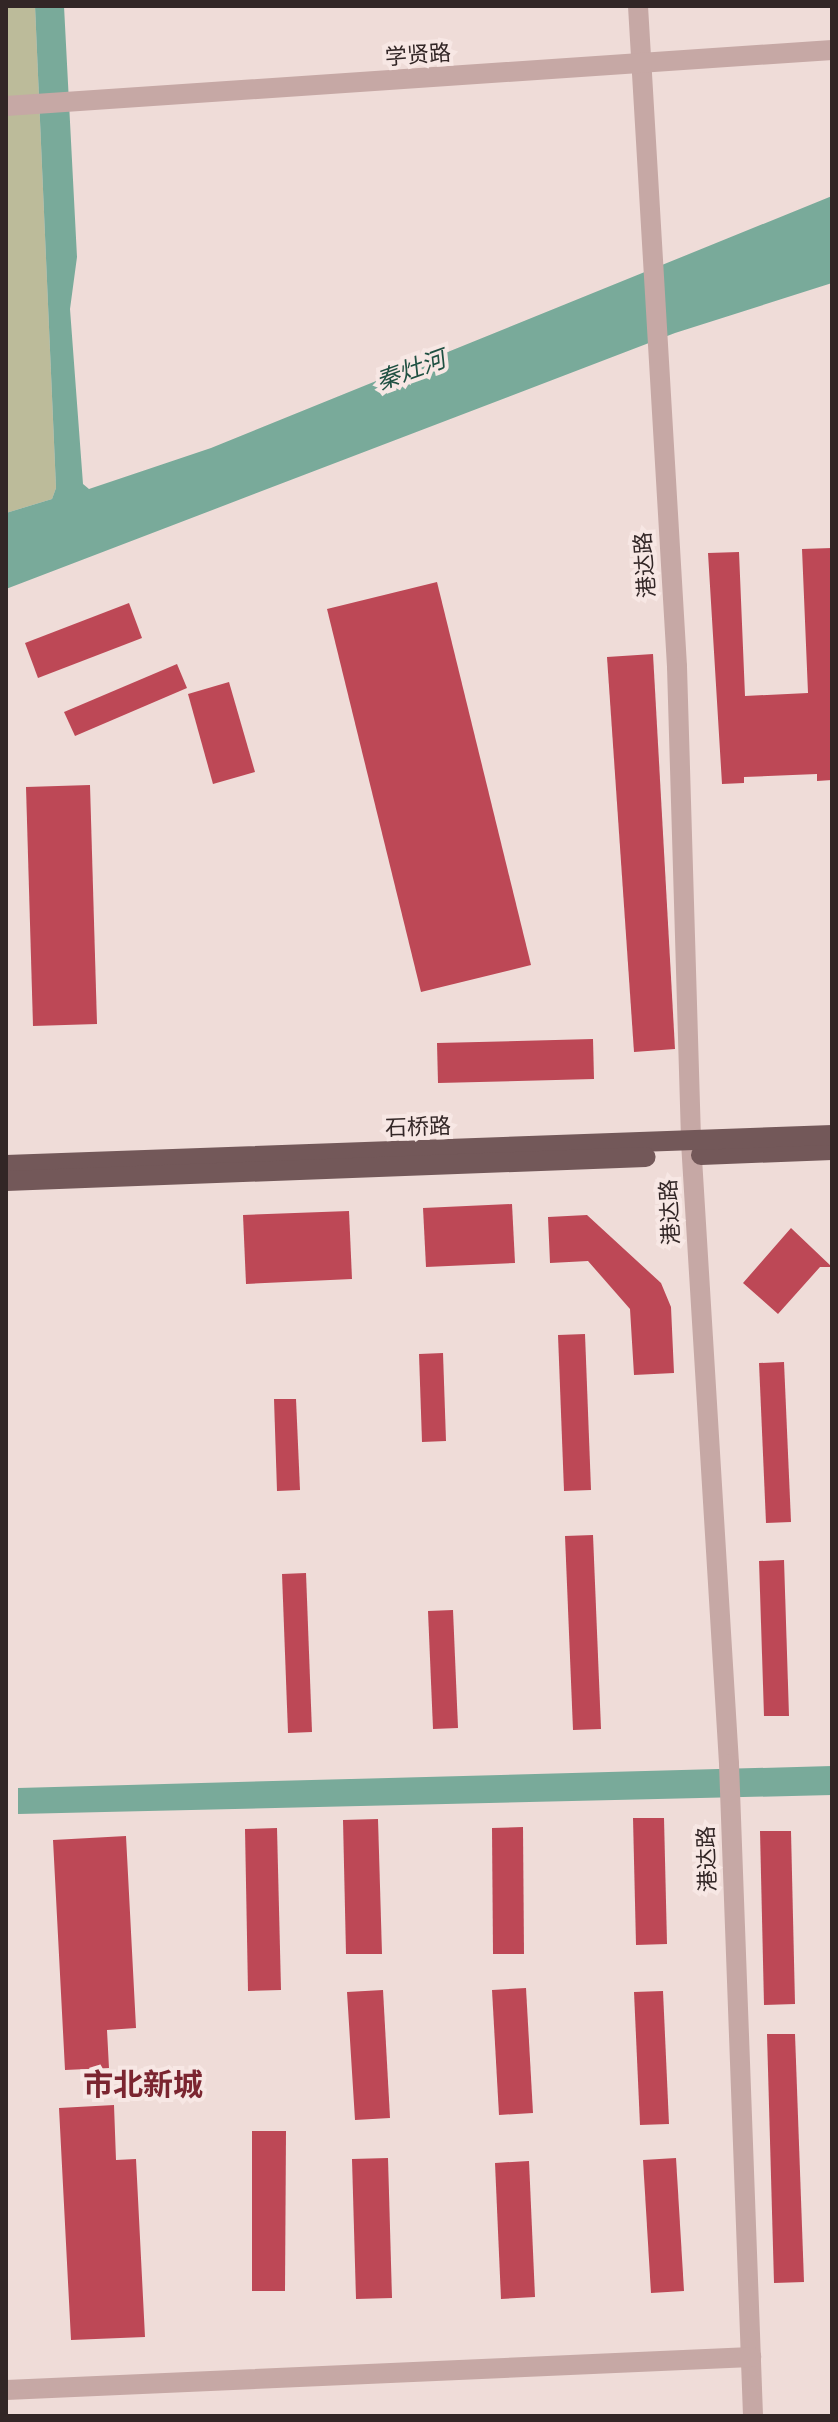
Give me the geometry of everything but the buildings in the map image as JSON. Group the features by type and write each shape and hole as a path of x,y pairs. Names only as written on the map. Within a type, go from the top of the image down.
{"main road":[{"name":"石桥路","path":"6,1181 691,1148 832,1135"},
{"name":"石桥路","path":"6,1165 691,1148 832,1150"}],"street":[{"name":"港达路","path":"638,6 677,667 691,1148 729,1764 753,2416"},
{"name":"学贤路","path":"6,106 832,50"},
{"path":"6,2390 751,2357"}],"shaded area":[{"path":"6,6 35,6 56,488 52,499 6,513"}],"water":[{"name":"秦灶河","path":"35,6 64,6 77,257 70,309 83,484 89,489 211,448 832,196 832,283 675,333 6,589 6,513 52,499 56,488"},
{"path":"832,1766 832,1795 18,1814 18,1788"}],"district":[{"name":"市北新城","path":"143,2086"}]}
